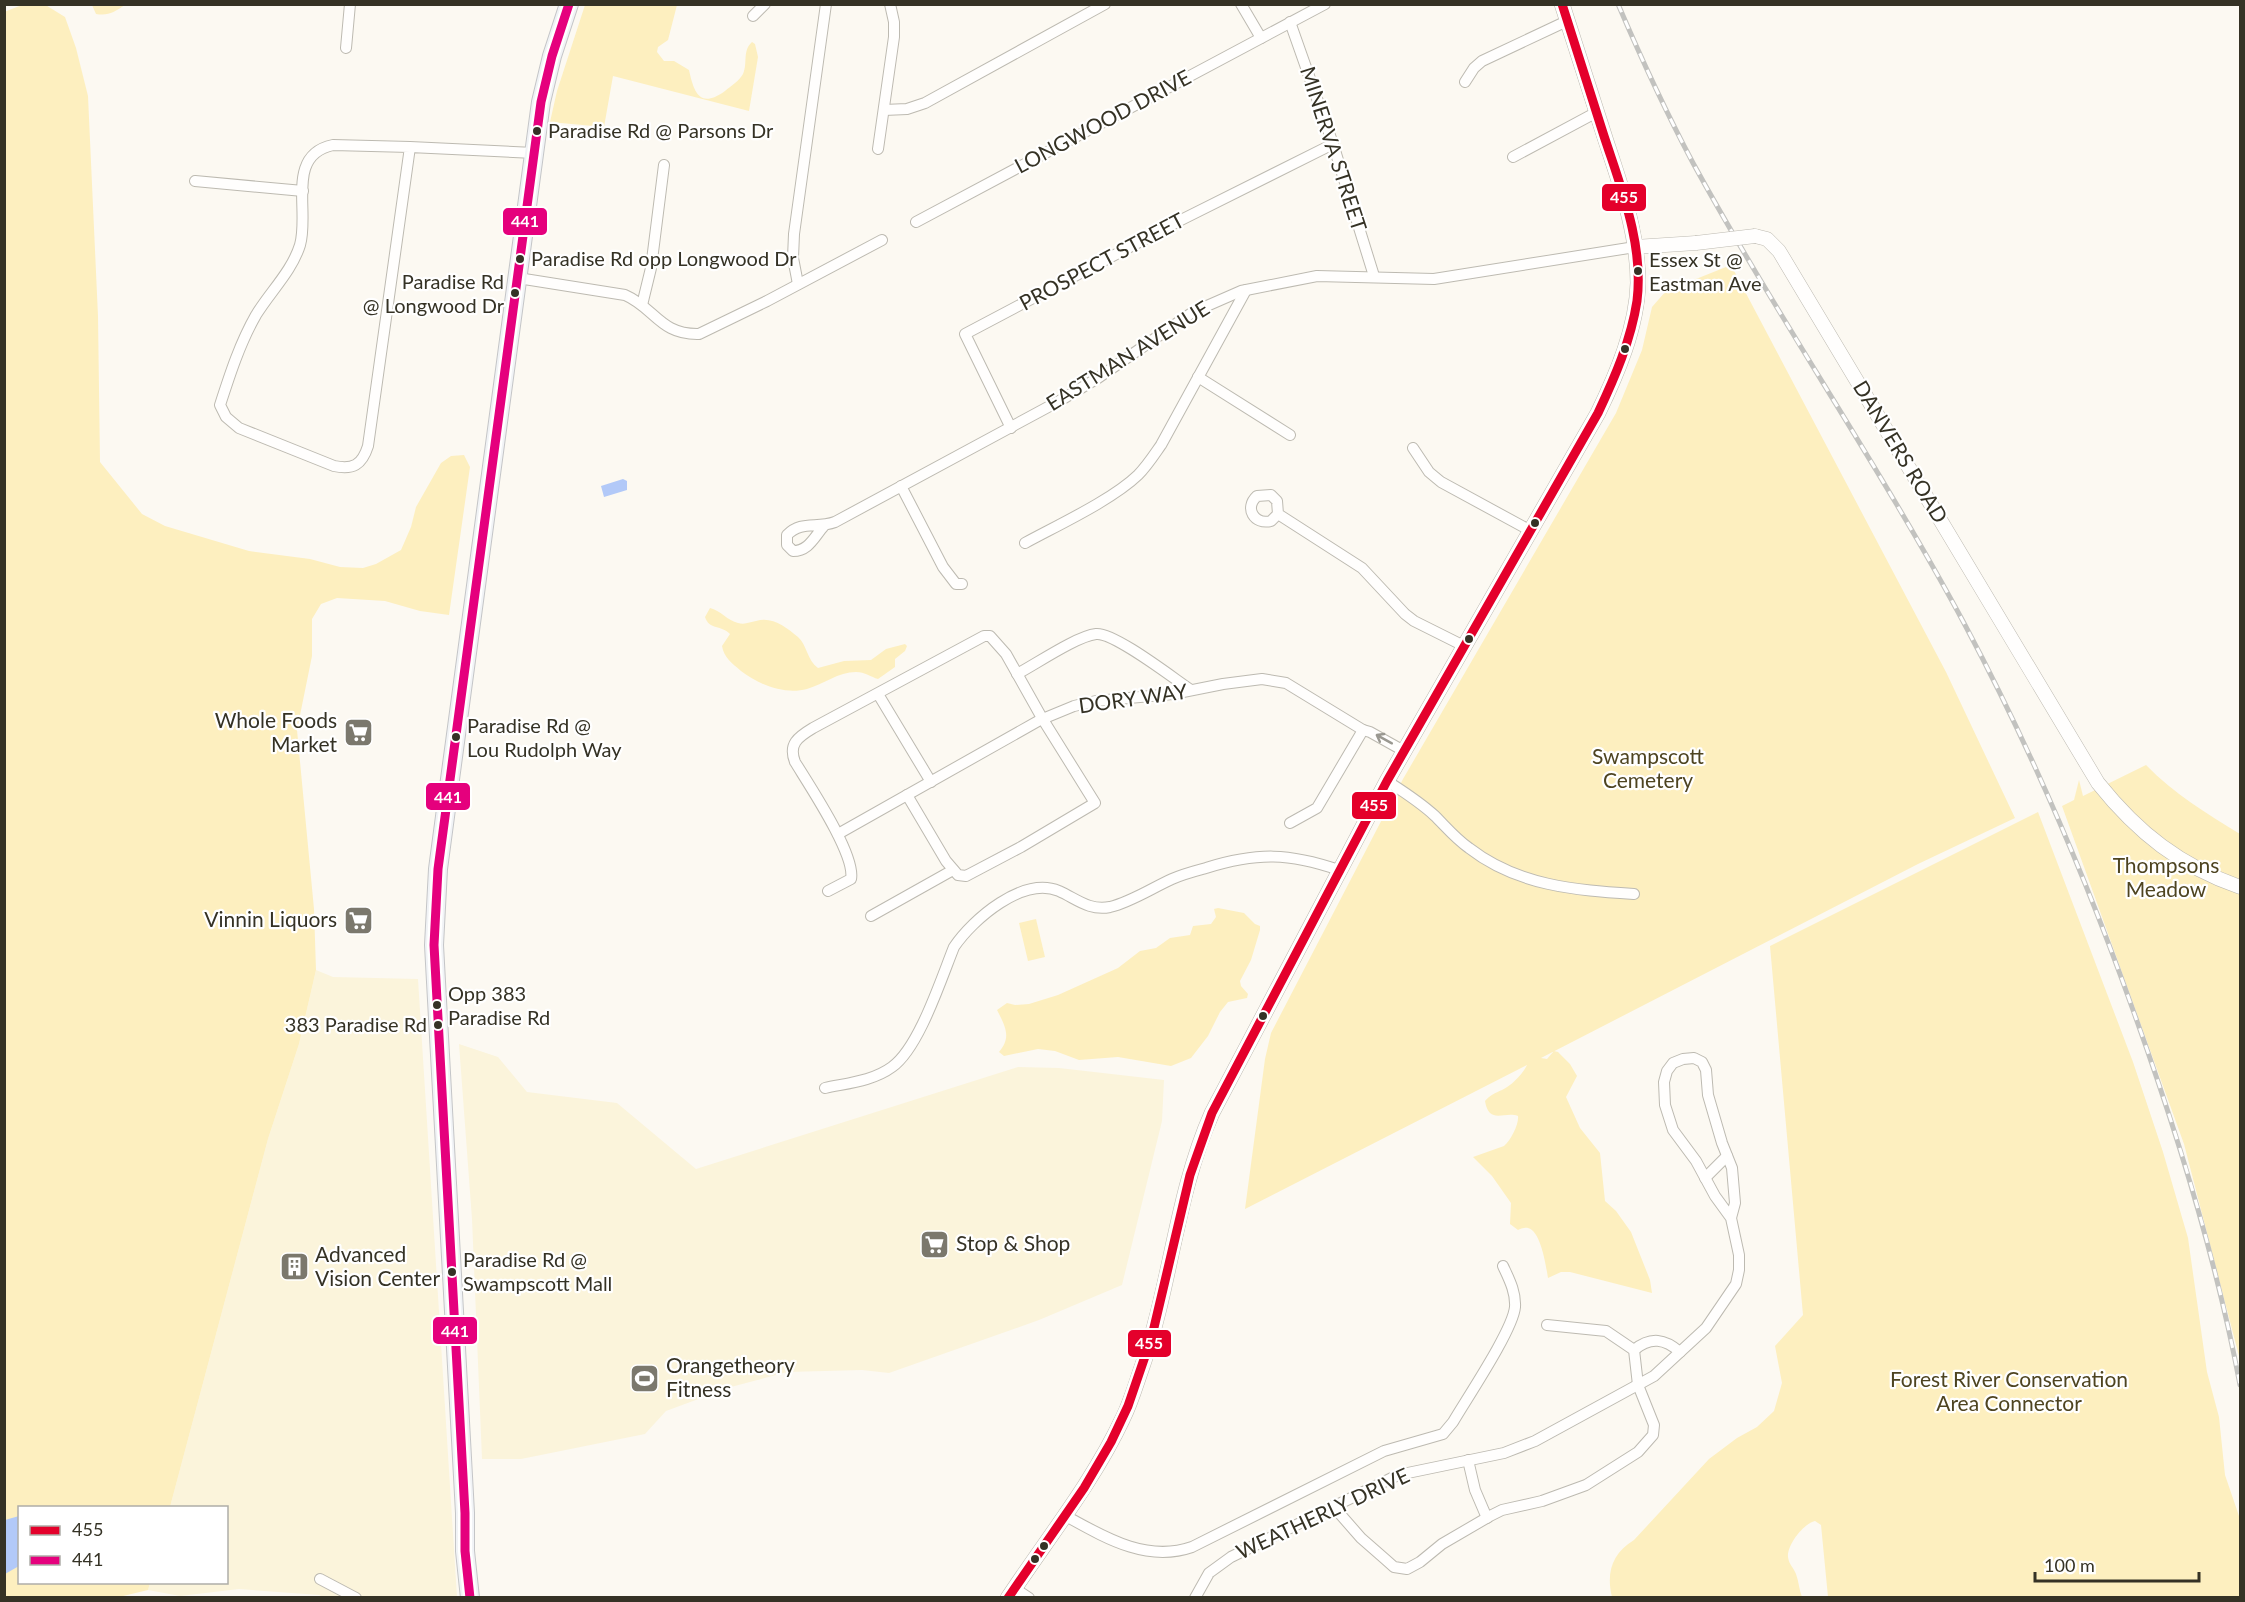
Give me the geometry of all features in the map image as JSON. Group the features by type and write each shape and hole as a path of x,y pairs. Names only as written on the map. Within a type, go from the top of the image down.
{"highway":[{"path":"470,1598 465,1551 462,1448 434,945 438,869 545,80 569,4"}],"main road":[{"path":"1011,1593 1098,1465 1129,1405 1150,1343 1200,1138 1339,870 1404,751 1598,414 1616,374 1637,298 1635,247 1624,198 1562,4"}],"street":[{"path":"346,48 350,4"},
{"path":"753,16 765,4"},
{"path":"798,284 793,258 794,234 826,4"},
{"path":"878,148 894,37 894,22 890,4"},
{"path":"884,110 907,109 925,103 1105,4"},
{"path":"1241,4 1261,38"},
{"name":"LONGWOOD DRIVE","path":"916,222 1325,4"},
{"path":"1465,82 1474,68 1482,61 1567,21"},
{"name":"MINERVA STREET","path":"1290,22 1333,144 1374,276"},
{"path":"1513,157 1596,112"},
{"name":"PROSPECT STREET","path":"1011,428 965,334 1177,222 1333,144"},
{"path":"410,147 368,446 361,462 346,469 324,463 239,428 226,417 220,405 249,329 289,267 301,243 304,172 308,161 322,147 333,145 410,147 534,153"},
{"path":"642,305 651,267 664,165"},
{"path":"195,181 303,191"},
{"name":"DANVERS ROAD","path":"1635,247 1755,236 1767,239 1779,251 2098,783 2132,822 2156,843 2204,872 2241,887"},
{"path":"518,278 616,293 635,299 659,322 667,326 687,334 699,334 747,312 882,240"},
{"name":"EASTMAN AVENUE","path":"824,526 1011,428 1098,378 1193,312 1226,296 1317,276 1434,279 1635,247"},
{"path":"1025,543 1112,494 1138,475 1161,445 1246,290"},
{"path":"1198,377 1290,435"},
{"path":"1413,448 1429,472 1441,482 1531,531"},
{"path":"901,486 943,567 956,584 962,584"},
{"path":"1278,514 1362,568 1414,621 1464,646"},
{"path":"1017,674 1078,640 1100,633 1117,640 1191,690"},
{"path":"828,891 850,879 852,873 838,834 792,754 792,746 796,739 984,636 990,636 1000,647 1095,803 1021,847 966,876 958,875 953,870 907,795"},
{"name":"DORY WAY","path":"838,834 1042,718 1074,706 1096,701 1262,679 1274,680 1286,684 1363,730 1404,751"},
{"path":"878,694 931,782"},
{"path":"1290,823 1317,808 1363,730"},
{"path":"1387,782 1423,805 1467,847 1508,872 1559,887 1634,894"},
{"path":"825,1089 870,1078 897,1062 918,1031 960,938 983,916 1023,890 1046,887 1085,905 1102,908 1122,903 1174,878 1242,858 1285,857 1310,860 1339,870"},
{"path":"871,916 953,870"},
{"name":"WEATHERLY DRIVE","path":"1195,1598 1209,1573 1221,1563 1333,1506 1407,1472 1515,1450 1638,1385 1654,1376 1714,1317 1736,1284 1739,1255 1731,1218 1715,1196 1696,1161 1681,1143 1669,1119 1664,1082 1667,1071 1673,1063 1694,1058 1702,1062 1706,1070 1708,1095 1732,1168 1735,1203 1731,1218"},
{"path":"1705,1178 1727,1156"},
{"path":"1064,1515 1102,1536 1123,1544 1152,1552 1173,1553 1192,1547 1396,1446 1437,1436 1448,1429 1513,1320 1515,1298 1513,1286 1503,1266"},
{"path":"1333,1506 1361,1538 1394,1566 1400,1569 1413,1567 1442,1544 1502,1510 1542,1501 1586,1485 1638,1452 1653,1435 1654,1425 1638,1385 1634,1350 1606,1331 1547,1325"},
{"path":"1634,1350 1642,1344 1662,1341 1680,1352"},
{"path":"1468,1460 1475,1490 1487,1518"},
{"path":"320,1579 356,1598"},
{"path":"1011,1593 1029,1598"}],"shaded area":[{"path":"316,970 333,977 418,979 457,1597 325,1598 319,1595 239,1589 180,1596 148,1590 150,1584 228,1584 228,1506 170,1506 268,1139 299,1044"},
{"path":"459,1044 498,1057 527,1092 617,1103 696,1169 1018,1067 1059,1068 1164,1080 1162,1121 1122,1285 1039,1320 889,1373 862,1370 787,1372 731,1387 666,1411 645,1434 521,1459 482,1459 472,1219"}],"green space":[{"path":"44,4 65,17 76,48 88,96 98,316 100,462 142,514 165,526 249,551 310,559 340,567 363,568 376,564 401,550 411,527 416,507 441,463 451,456 464,455 470,467 449,615 420,611 385,601 337,598 321,604 312,619 312,656 297,730 314,909 316,970 299,1044 268,1139 170,1506 18,1506 18,1584 150,1584 148,1590 119,1597 5,1597 4,12 22,5"},
{"path":"92,5 125,5 111,13 96,14"},
{"path":"585,5 677,5 668,40 658,47 657,52 664,61 674,61 689,70 693,86 704,98 710,99 716,96 739,79 743,74 747,49 752,42 755,44 758,57 749,111 613,76 604,127 550,122 557,91"},
{"name":"Swampscott Cemetery","path":"1731,265 1946,672 2015,818 1918,864 1554,1051 1570,1064 1577,1076 1566,1097 1580,1128 1600,1153 1605,1201 1616,1211 1631,1232 1650,1280 1652,1293 1570,1272 1561,1272 1548,1278 1540,1242 1536,1235 1528,1228 1518,1230 1510,1224 1511,1203 1492,1176 1473,1157 1504,1146 1512,1136 1518,1116 1494,1115 1490,1113 1485,1101 1513,1083 1527,1065 1245,1209 1265,1059 1271,1033 1403,779 1616,413 1642,350 1652,307 1666,291","holes":["1554,1052 1547,1059 1541,1058"]},
{"path":"710,608 738,623 768,620 784,626 801,640 814,665 818,668 844,661 871,660 886,649 905,644 907,646 905,651 895,659 895,667 878,679 856,672 837,676 799,691 781,690 756,681 729,660 722,646 730,634 709,624 705,617"},
{"name":"Thompsons Meadow","path":"2146,765 2179,794 2240,834 2240,1360 2184,1144 2062,806 2074,800 2079,780 2083,796"},
{"name":"Forest River Conservation Area Connector","path":"2038,812 2133,1062 2188,1238 2207,1372 2219,1417 2225,1475 2240,1519 2240,1597 1828,1597 1821,1525 1815,1521 1801,1531 1788,1552 1802,1597 1612,1597 1610,1580 1612,1564 1620,1551 1634,1540 1709,1459 1737,1438 1757,1427 1774,1411 1782,1383 1775,1346 1803,1315 1770,946"},
{"path":"1214,909 1244,913 1260,926 1260,930 1251,960 1240,981 1248,994 1247,998 1228,1002 1220,1012 1208,1036 1191,1058 1171,1066 1118,1057 1079,1060 1055,1051 1038,1049 1004,1056 999,1052 1005,1041 1006,1031 997,1010 1007,1003 1029,1004 1058,995 1118,968 1140,951 1156,948 1170,938 1190,935 1193,926 1211,924 1216,917"},
{"path":"1036,919 1045,957 1028,961 1019,923"}],"water":[{"path":"623,479 627,481 627,490 604,497 601,486"},
{"path":"18,1516 18,1567 5,1574 5,1520"}],"railway":[{"path":"1618,4 1654,85 1693,163 1933,567 1989,672 2035,767 2077,863 2165,1102 2207,1242 2240,1385"}],"transit line":[{"name":"441","path":"470,1598 465,1551 465,1513 434,945 438,869 541,102 552,56 569,4"},
{"name":"455","path":"1008,1598 1084,1488 1111,1442 1128,1406 1152,1336 1190,1175 1212,1113 1387,781 1598,413 1627,344 1637,301 1637,258 1634,237 1624,196 1562,4"}],"place":[{"name":"Paradise Rd @ Parsons Dr","path":"537,131"},
{"name":"Paradise Rd opp Longwood Dr","path":"520,259"},
{"name":"Essex St @ Eastman Ave","path":"1638,271"},
{"name":"Paradise Rd @ Longwood Dr","path":"515,293"},
{"name":"Whole Foods Market","path":"358,733"},
{"name":"Paradise Rd @ Lou Rudolph Way","path":"456,737"},
{"name":"Vinnin Liquors","path":"358,920"},
{"name":"Opp 383 Paradise Rd","path":"437,1005"},
{"name":"383 Paradise Rd","path":"438,1025"},
{"name":"Stop & Shop","path":"935,1244"},
{"name":"Advanced Vision Center","path":"294,1267"},
{"name":"Paradise Rd @ Swampscott Mall","path":"452,1272"},
{"name":"Orangetheory Fitness","path":"645,1378"}]}
